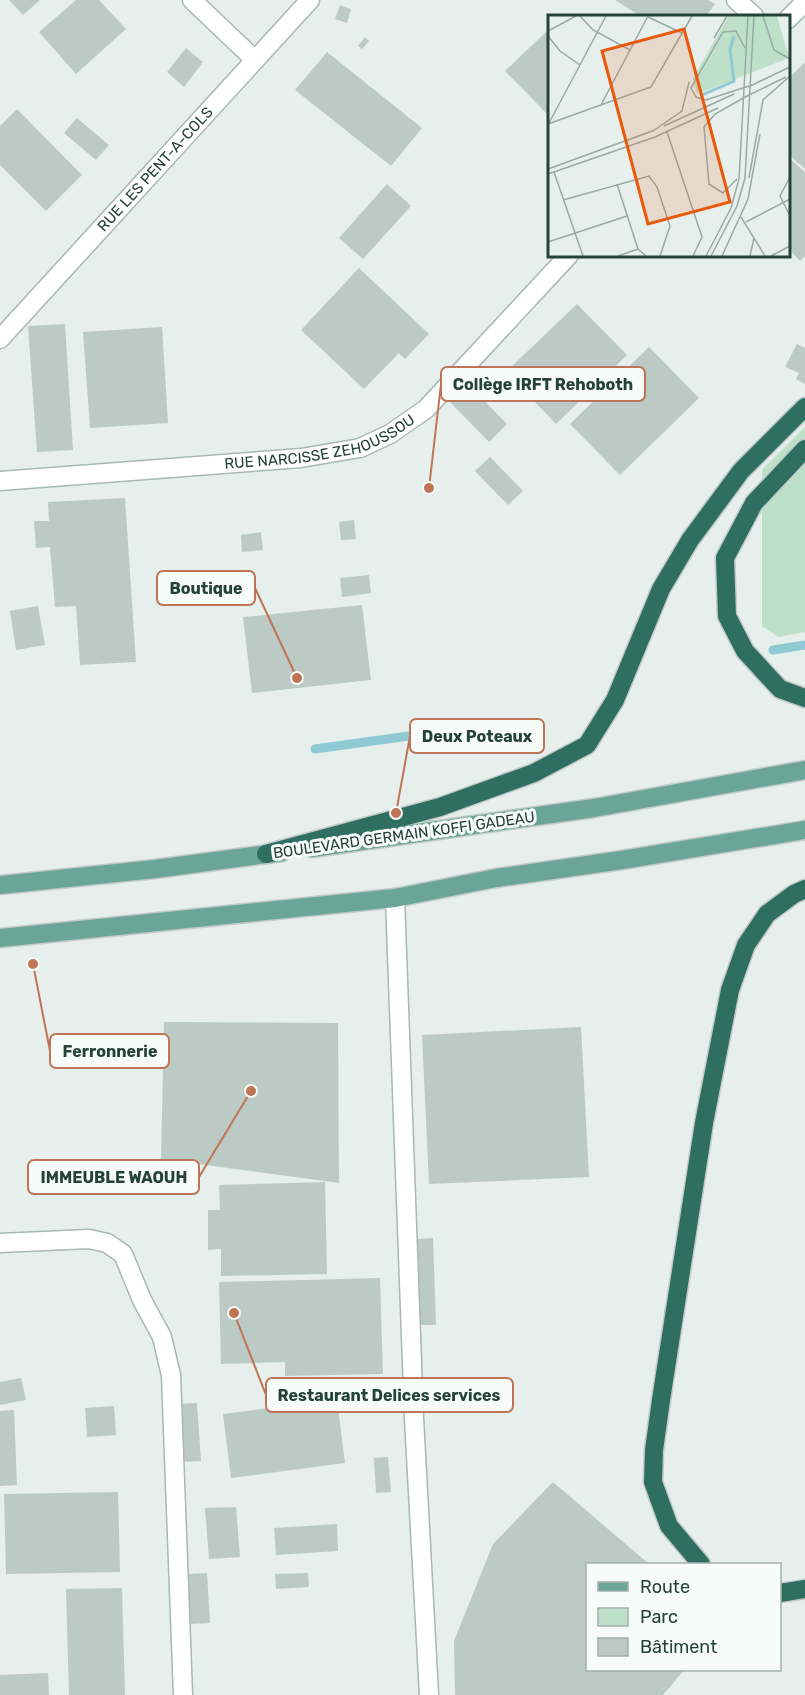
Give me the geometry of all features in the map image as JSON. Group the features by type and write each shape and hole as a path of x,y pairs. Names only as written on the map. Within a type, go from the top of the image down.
{"highway":[{"path":"266,854 440,807 534,773 587,745 615,700 662,589 690,540 741,471 805,407"},
{"path":"805,449 754,503 725,558 727,616 745,651 780,689 805,698"},
{"path":"700,1563 669,1526 653,1482 658,1420 704,1123 730,990 746,945 766,914 805,889"},
{"path":"781,1593 805,1589"}],"main road":[{"name":"BOULEVARD GERMAIN KOFFI GADEAU","path":"0,885 155,869 594,808 805,770"},
{"path":"0,938 394,898 496,878 805,830"}],"street":[{"path":"192,0 255,60"},
{"name":"RUE LES PENT-A-COLS","path":"0,339 310,0"},
{"path":"736,0 753,15"},
{"path":"790,18 805,2"},
{"name":"RUE NARCISSE ZEHOUSSOU","path":"0,481 301,458 360,448 390,434 426,409 568,256"},
{"path":"394,898 414,1418 429,1695"},
{"path":"0,1243 89,1239 107,1243 123,1254 142,1300 162,1337 171,1375 183,1695"}],"green space":[{"path":"805,427 805,632 778,637 762,626 762,470"}],"building":[{"path":"9,0 40,0 23,15"},
{"path":"76,0 99,0 126,29 76,74 39,32"},
{"path":"615,0 708,0 715,4 707,15 638,15"},
{"path":"340,5 351,9 347,23 335,19"},
{"path":"548,30 548,115 505,71"},
{"path":"365,37 369,41 362,49 358,46"},
{"path":"186,48 203,62 184,87 167,72"},
{"path":"327,52 422,128 391,166 295,90"},
{"path":"805,62 805,169 790,156 790,77"},
{"path":"17,109 82,175 46,211 0,165 0,126"},
{"path":"77,118 109,145 96,160 64,133"},
{"path":"790,159 805,172 805,256 800,261 790,250"},
{"path":"387,184 411,206 363,259 339,238"},
{"path":"359,268 429,334 405,359 399,353 364,389 301,330"},
{"path":"577,304 627,355 556,424 506,372"},
{"path":"65,324 73,450 37,452 28,326"},
{"path":"162,327 168,423 90,428 83,332"},
{"path":"797,344 805,348 805,384 796,379 799,373 785,367"},
{"path":"649,347 699,398 620,475 570,424"},
{"path":"469,385 507,424 489,442 451,403"},
{"path":"490,457 523,491 508,505 475,471"},
{"path":"125,498 136,662 80,665 76,606 55,607 50,547 36,548 34,521 49,521 48,502"},
{"path":"354,520 356,539 341,540 339,522"},
{"path":"261,532 263,550 242,552 241,535"},
{"path":"369,575 371,593 342,597 340,578"},
{"path":"362,605 371,680 252,693 243,617"},
{"path":"38,606 45,645 16,650 10,611"},
{"path":"164,1022 338,1023 339,1183 161,1159"},
{"path":"581,1027 589,1177 429,1184 422,1035"},
{"path":"325,1182 327,1274 221,1276 221,1249 208,1250 208,1210 220,1210 219,1185"},
{"path":"433,1238 436,1325 418,1325 416,1239"},
{"path":"380,1278 383,1374 285,1376 285,1362 221,1364 219,1282"},
{"path":"21,1378 26,1400 0,1405 0,1382"},
{"path":"337,1399 345,1463 231,1478 223,1414"},
{"path":"197,1403 201,1461 178,1462 175,1404"},
{"path":"114,1406 116,1435 87,1437 85,1408"},
{"path":"14,1410 17,1485 0,1486 0,1411"},
{"path":"388,1457 391,1492 376,1493 374,1458"},
{"path":"553,1482 648,1563 586,1563 586,1671 683,1671 663,1695 455,1695 454,1641 493,1544"},
{"path":"118,1492 120,1572 6,1574 4,1494"},
{"path":"236,1507 240,1557 209,1559 205,1508"},
{"path":"337,1524 338,1551 276,1555 274,1528"},
{"path":"207,1573 210,1623 188,1624 185,1574"},
{"path":"308,1573 309,1587 276,1589 275,1574"},
{"path":"122,1588 125,1695 69,1695 66,1589"},
{"path":"48,1673 49,1695 0,1695 0,1675"}],"waterway":[{"path":"773,650 805,645"},
{"path":"315,749 481,726"}],"place":[{"name":"Collège IRFT Rehoboth","path":"429,488"},
{"name":"Boutique","path":"297,678"},
{"name":"Deux Poteaux","path":"396,813"},
{"name":"Ferronnerie","path":"33,964"},
{"name":"IMMEUBLE WAOUH","path":"251,1091"},
{"name":"Restaurant Delices services","path":"234,1313"}]}
